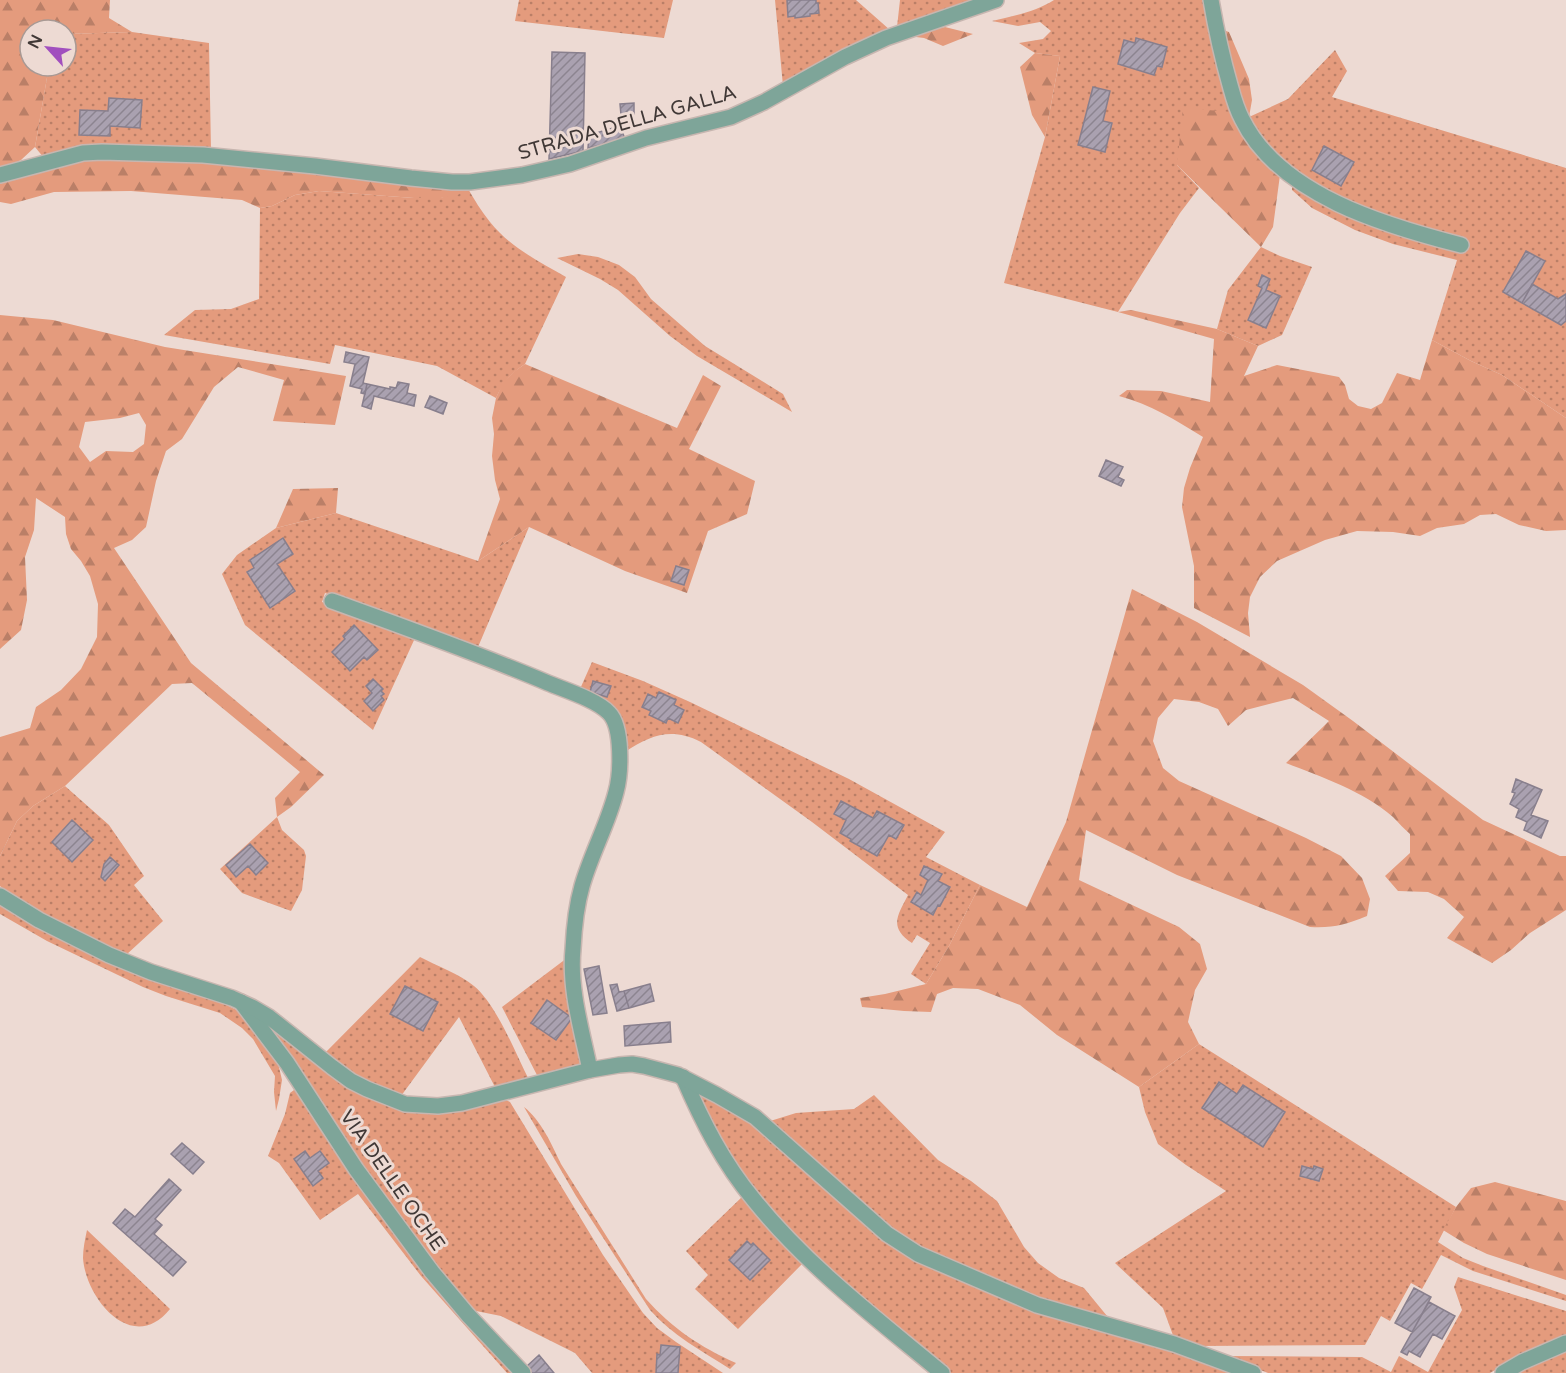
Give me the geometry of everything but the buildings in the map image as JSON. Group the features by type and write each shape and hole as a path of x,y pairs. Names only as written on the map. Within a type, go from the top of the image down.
{"street":[{"name":"STRADA DELLA GALLA","path":"0,175 83,153 102,152 203,155 452,182 522,176 560,167 635,141 739,113 886,38 996,0"},
{"path":"1211,0 1236,106 1248,131 1274,161 1327,198 1356,212 1411,231 1461,244"},
{"path":"332,600 502,664 576,695 600,706 614,720 619,738 618,786 581,889 572,951 574,990 590,1070"},
{"path":"0,896 39,920 109,955 241,1002 269,1017 351,1080 405,1104 438,1106 462,1103 611,1066 632,1064 683,1077 755,1117 887,1234 918,1254 1037,1305 1184,1347 1253,1373"},
{"name":"VIA DELLE OCHE","path":"241,1002 291,1068 357,1169 432,1272 522,1373"},
{"path":"683,1077 710,1136 760,1208 838,1286 942,1373"},
{"path":"1503,1373 1566,1343"}],"green space":[{"path":"0,0 110,0 109,18 132,32 78,34 78,18 18,18 18,78 47,78 35,147 21,160 0,171"},
{"path":"519,0 673,0 664,38 515,21"},
{"path":"775,0 856,0 890,30 783,86"},
{"path":"900,0 978,0 897,27"},
{"path":"1054,0 1205,0 1232,112 1177,165 1199,188 1180,213 1118,312 1004,283 1045,137 1060,56 1035,53 1019,43 1043,39 1051,31 1040,22 1018,26 992,21 1032,11"},
{"path":"945,27 973,34 943,46 924,38 908,36"},
{"path":"1223,30 1229,32 1249,79 1252,100 1249,117 1241,99"},
{"path":"132,32 209,43 211,150 44,158 35,147 47,78 78,78 78,34"},
{"path":"1335,50 1347,71 1332,97 1566,168 1566,418 1502,375 1432,340 1457,260 1393,244 1355,230 1312,208 1292,190 1292,184 1422,228 1358,204 1316,184 1279,157 1264,141 1249,117 1288,99"},
{"path":"1035,53 1060,56 1045,137 1032,115 1020,67"},
{"path":"1183,108 1232,112 1246,139 1280,175 1273,227 1261,247 1177,165"},
{"path":"80,159 201,160 467,187 458,195 441,198 319,191 295,195 272,206 260,208 242,200 131,191 54,192 11,204 0,202 0,179"},
{"path":"467,187 487,218 506,239 566,277 525,364 508,379 496,398 437,366 335,345 330,364 164,335 195,310 231,309 259,299 260,208 272,206 295,195 319,191 441,198"},
{"path":"1261,247 1312,267 1282,335 1258,346 1217,329 1228,290"},
{"path":"578,254 598,257 619,265 635,277 651,299 705,346 783,394 792,412 697,356 670,336 618,290 557,258"},
{"path":"1131,310 1217,329 1258,346 1244,376 1277,365 1339,377 1345,385 1349,399 1358,406 1371,409 1382,403 1397,373 1420,380 1432,340 1502,375 1566,418 1566,530 1546,531 1519,525 1496,514 1480,515 1464,524 1437,528 1420,536 1393,532 1357,531 1325,540 1277,561 1260,577 1250,597 1248,613 1250,637 1194,608 1194,566 1182,507 1184,488 1190,468 1203,437 1152,408 1119,396 1127,390 1161,391 1210,402 1214,339 1118,312"},
{"path":"0,315 53,320 165,347 346,376 335,425 273,421 284,380 238,367 214,387 182,439 166,451 156,481 146,527 132,540 114,548 191,663 324,775 291,807 277,817 275,798 300,772 192,683 172,684 65,786 33,806 17,821 0,856 0,737 30,728 36,707 61,690 81,669 97,637 98,604 90,576 71,549 66,534 65,517 36,498 34,530 25,557 27,600 21,630 0,649","holes":["139,413 146,425 144,444 133,452 106,451 90,462 79,447 85,422 120,418"]},
{"path":"525,364 677,428 703,375 721,386 689,449 755,481 747,514 708,531 687,593 625,571 529,527 478,561 500,499 492,456 494,434 492,418 496,398 503,383"},
{"path":"338,488 336,513 276,528 293,489"},
{"path":"336,513 478,561 529,527 478,647 325,593 322,602 415,638 373,730 245,625 222,574 237,555 276,528"},
{"path":"1132,589 1197,622 1303,685 1483,820 1560,856 1566,856 1566,910 1530,933 1492,963 1447,938 1464,917 1444,899 1428,892 1398,891 1385,876 1410,853 1410,834 1393,817 1355,792 1286,763 1329,721 1293,698 1246,710 1228,726 1218,709 1199,702 1174,699 1158,718 1153,741 1163,768 1179,781 1341,856 1362,878 1370,899 1367,916 1339,925 1310,927 1177,875 1086,830 1079,880 1179,927 1200,944 1207,969 1195,990 1188,1022 1199,1044 1139,1087 1057,1035 1020,1005 978,989 953,988 937,994 931,1012 862,1007 860,998 926,984 949,946 980,885 1027,907 1066,822"},
{"path":"592,662 690,702 849,779 945,832 926,857 980,885 949,946 926,984 911,974 930,943 917,935 912,943 900,932 898,926 897,920 908,895 701,742 680,735 661,735 644,741 625,752 623,726 616,711 580,689"},
{"path":"65,786 109,825 144,876 134,885 163,921 126,955 36,910 0,886 0,856 17,821 33,806"},
{"path":"277,817 282,830 304,850 306,856 302,890 291,911 242,893 220,869"},
{"path":"0,904 19,916 122,967 163,984 218,1001 239,1011 278,1063 282,1080 276,1111 275,1076 253,1039 242,1028 220,1013 143,987 47,941 0,914"},
{"path":"420,957 462,978 482,994 505,1030 529,1080 496,1089 459,1017 401,1096 361,1078 324,1054"},
{"path":"567,958 583,1066 538,1077 502,1007"},
{"path":"262,1020 387,1103 504,1099 510,1102 603,1255 643,1313 657,1328 723,1373 592,1373 575,1353 501,1316 471,1310 373,1182"},
{"path":"1199,1044 1456,1207 1438,1242 1463,1258 1566,1295 1566,1301 1473,1271 1441,1255 1422,1289 1411,1283 1390,1321 1381,1316 1365,1345 1200,1346 1174,1338 1163,1308 1115,1263 1226,1191 1158,1144 1145,1112 1139,1087"},
{"path":"694,1087 732,1107 900,1249 1239,1373 950,1373 841,1282 775,1217 731,1160"},
{"path":"297,1090 514,1373 507,1373 421,1276 358,1194 320,1220 279,1163 268,1156 285,1114 290,1093"},
{"path":"874,1095 938,1160 997,1201 1024,1247 1038,1263 1059,1278 1084,1288 1112,1322 1050,1304 923,1249 892,1231 767,1122 796,1113 854,1109"},
{"path":"524,1107 541,1126 561,1164 646,1299 687,1336 736,1363 730,1369 678,1335 650,1310 576,1196"},
{"path":"1495,1182 1566,1201 1566,1280 1487,1254 1443,1230 1456,1207 1471,1188"},
{"path":"743,1196 804,1262 738,1329 695,1289 708,1275 686,1251"},
{"path":"87,1230 170,1309 156,1322 141,1326 127,1324 102,1305 86,1274 83,1258"},
{"path":"1458,1277 1566,1311 1566,1336 1520,1356 1490,1373 1268,1373 1226,1356 1362,1357 1391,1372 1399,1356 1428,1372 1462,1310 1454,1287"},
{"path":"1566,1350 1566,1373 1516,1373"}]}
